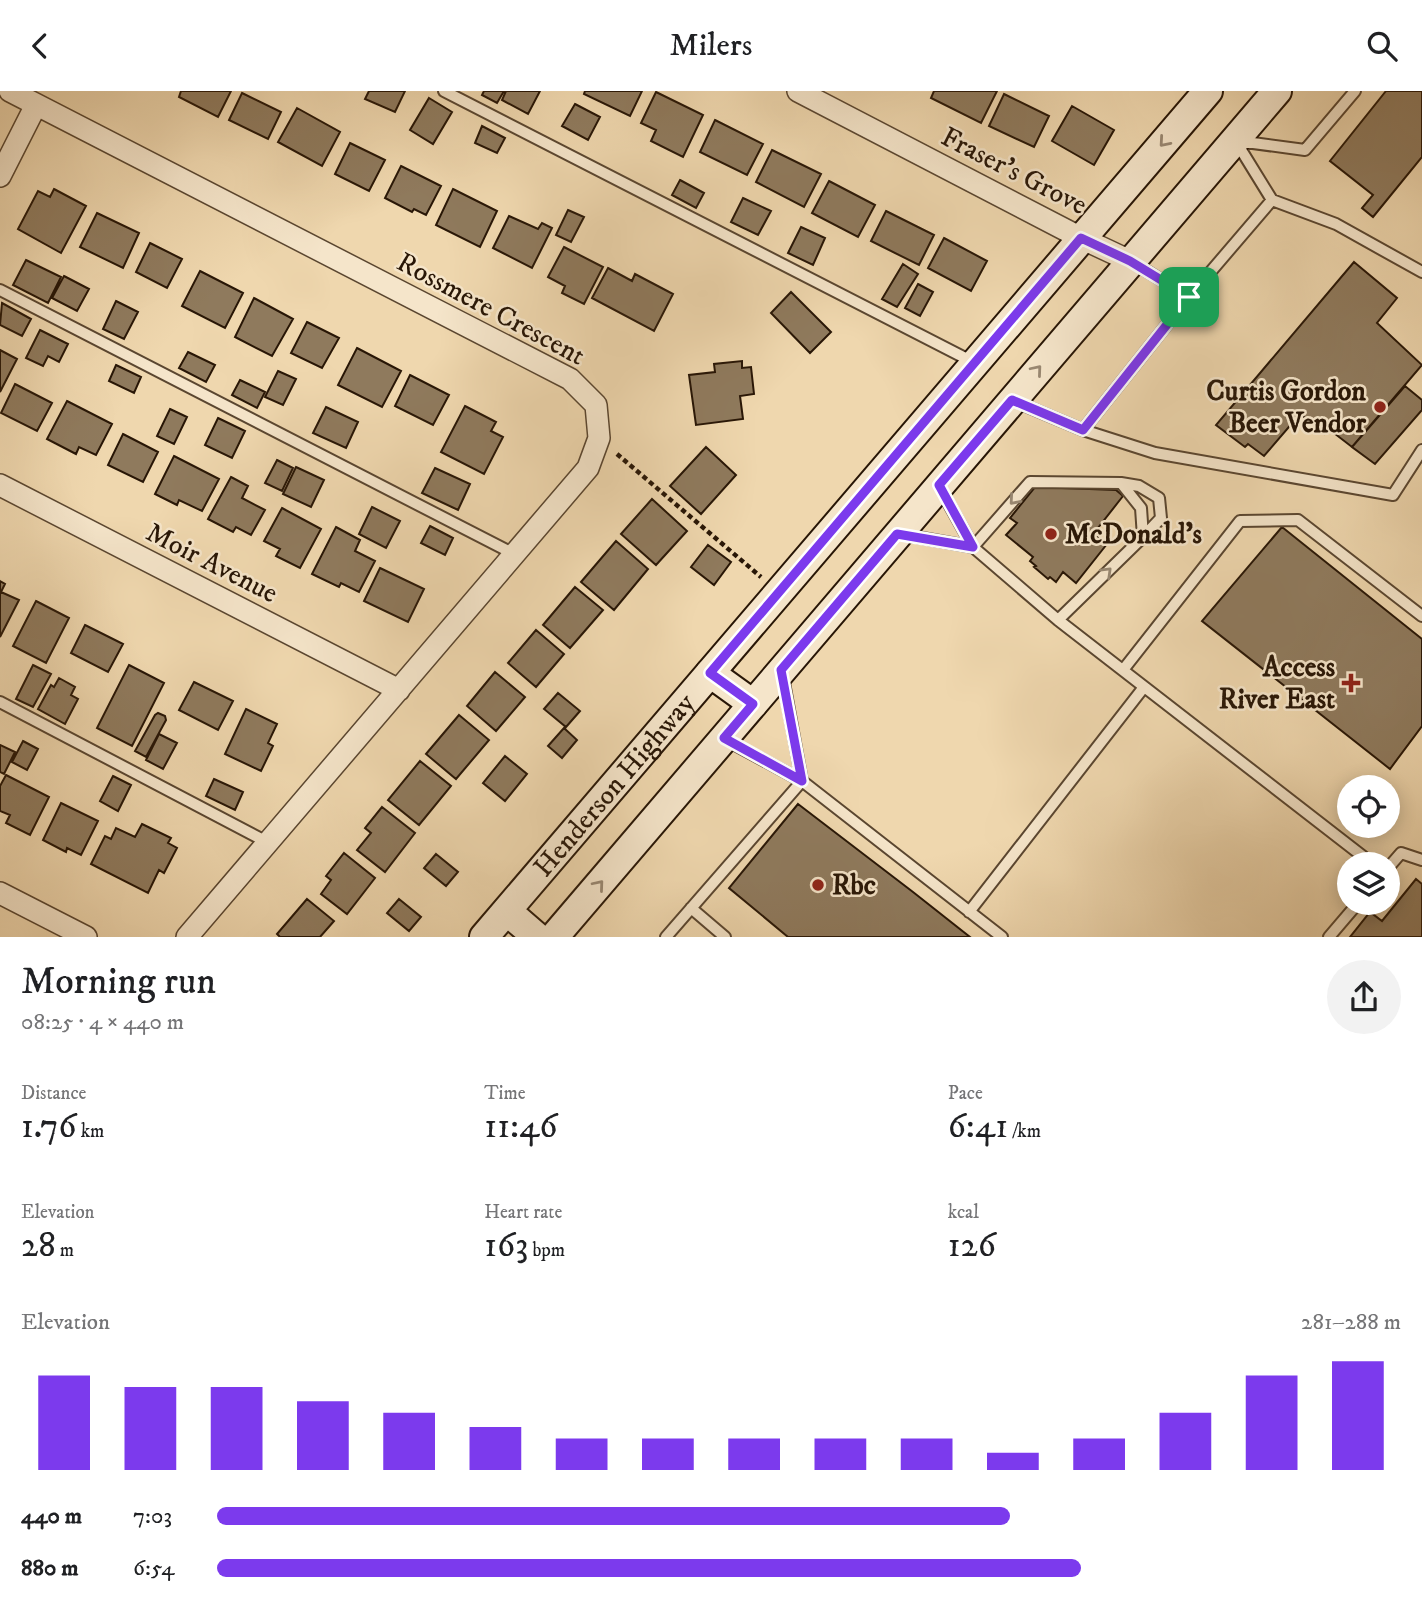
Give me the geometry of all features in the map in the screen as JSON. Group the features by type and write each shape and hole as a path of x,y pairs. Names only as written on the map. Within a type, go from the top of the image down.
{"main road":[{"name":"Henderson Highway","path":"484,937 1208,91"},
{"name":"Henderson Highway","path":"554,937 1277,91"},
{"path":"710,673 753,704"},
{"path":"507,911 537,937"}],"street":[{"name":"Rossmere Crescent","path":"10,91 570,379 596,405 599,438 588,468 187,937"},
{"name":"Fraser's Grove","path":"798,91 1130,261"},
{"path":"0,176 36,104"},
{"name":"Moir Avenue","path":"0,485 399,690"},
{"path":"0,893 86,937"}],"lane":[{"path":"444,91 976,363"},
{"path":"1235,140 1305,150 1355,91"},
{"path":"1235,140 1272,200 1336,224 1422,272"},
{"path":"1083,430 1189,297 1272,200"},
{"path":"1130,261 1189,297"},
{"path":"0,290 516,555"},
{"path":"1012,400 1083,430 1155,453 1393,495 1422,450"},
{"path":"973,547 1030,482 1121,483 1139,486 1159,498 1161,518 1058,620"},
{"path":"1121,483 1141,508 1143,537"},
{"path":"939,485 973,547 1058,620 1357,852"},
{"path":"1123,670 1240,521 1298,520 1422,616"},
{"path":"897,534 973,547"},
{"path":"781,670 802,781"},
{"path":"969,912 1144,687"},
{"path":"0,702 267,842"},
{"path":"724,738 802,781 1002,937"},
{"path":"666,937 802,781"},
{"path":"1400,854 1422,860"},
{"path":"691,908 725,937"},
{"path":"1329,937 1348,915"}],"path":[{"path":"617,454 761,578"}],"building":[{"path":"181,91 231,91 218,117 179,97"},
{"path":"369,91 405,91 395,112 365,99"},
{"path":"484,91 504,91 497,103 482,95"},
{"path":"506,91 540,91 528,114 502,100"},
{"path":"585,91 642,91 630,116 584,94"},
{"path":"934,91 997,91 981,123 931,98"},
{"path":"1386,91 1422,91 1422,157 1373,217 1362,208 1373,195 1330,161"},
{"path":"656,92 703,115 683,157 651,141 656,130 641,123"},
{"path":"242,93 281,112 268,139 229,120"},
{"path":"1004,94 1049,116 1034,147 989,126"},
{"path":"429,98 452,112 433,144 410,130"},
{"path":"575,104 600,117 588,140 562,126"},
{"path":"1072,106 1114,130 1094,165 1052,141"},
{"path":"297,108 340,132 322,166 278,142"},
{"path":"715,120 763,144 747,175 700,152"},
{"path":"482,126 505,138 497,153 475,143"},
{"path":"350,143 385,160 369,191 335,174"},
{"path":"772,150 821,174 804,207 756,182"},
{"path":"401,166 441,186 426,215 414,209 412,212 385,198"},
{"path":"680,180 704,193 696,208 672,195"},
{"path":"829,181 875,205 858,237 812,213"},
{"path":"54,189 86,206 61,253 18,229 38,191 50,197"},
{"path":"453,189 497,211 480,247 436,225"},
{"path":"743,198 771,211 758,235 731,222"},
{"path":"568,210 584,217 571,242 556,235"},
{"path":"886,211 934,235 919,265 871,241"},
{"path":"97,213 139,233 123,268 80,247"},
{"path":"509,216 538,229 542,223 552,228 532,268 493,248"},
{"path":"801,227 825,238 813,265 788,253"},
{"path":"944,238 987,261 971,291 928,268"},
{"path":"150,243 182,259 167,288 136,272"},
{"path":"564,247 603,267 584,304 562,293 565,286 548,277"},
{"path":"26,260 61,277 48,303 13,285"},
{"path":"1354,262 1397,298 1377,323 1422,365 1352,447 1330,430 1325,434 1300,414 1264,456 1248,444 1245,447 1216,425"},
{"path":"903,264 918,274 897,307 882,299"},
{"path":"608,268 632,281 635,274 673,294 654,331 592,298"},
{"path":"200,271 243,293 225,328 182,306"},
{"path":"64,276 89,289 77,311 52,298"},
{"path":"918,284 933,292 920,316 905,308"},
{"path":"791,292 831,332 810,353 771,313"},
{"path":"254,298 293,319 272,356 235,337"},
{"path":"116,301 138,312 124,339 103,329"},
{"path":"2,303 31,319 22,336 0,325"},
{"path":"307,322 339,338 322,368 291,353"},
{"path":"40,330 68,344 59,362 48,356 43,366 26,358"},
{"path":"357,348 401,371 382,407 338,385"},
{"path":"0,350 17,359 0,392"},
{"path":"188,352 215,365 206,382 179,368"},
{"path":"742,361 742,368 751,367 754,394 740,396 743,419 696,425 689,375 715,372 714,364"},
{"path":"116,365 141,377 134,393 109,381"},
{"path":"278,371 296,379 283,405 265,397"},
{"path":"410,375 449,395 433,425 395,406"},
{"path":"240,380 265,392 257,408 232,395"},
{"path":"15,384 52,403 37,431 1,413"},
{"path":"1405,386 1422,400 1422,410 1375,464 1352,447"},
{"path":"67,401 112,424 96,455 79,447 76,454 47,439"},
{"path":"465,406 496,422 491,431 503,437 484,474 441,452"},
{"path":"326,407 358,422 346,448 313,433"},
{"path":"170,409 187,417 174,444 157,436"},
{"path":"218,418 245,431 232,458 205,445"},
{"path":"123,434 158,452 143,482 108,465"},
{"path":"706,447 736,475 701,514 670,486"},
{"path":"174,456 219,479 202,511 179,500 177,505 155,494"},
{"path":"277,460 293,468 282,491 265,483"},
{"path":"296,467 324,480 311,507 283,494"},
{"path":"435,468 470,484 458,510 422,493"},
{"path":"231,477 248,486 242,498 265,510 251,535 236,527 233,532 208,519"},
{"name":"McDonald's","path":"1035,487 1116,490 1123,496 1094,533 1107,544 1076,583 1063,572 1056,582 1050,577 1048,579 1034,567 1036,566 1030,561 1033,557 1006,535 1017,523 1010,518"},
{"path":"652,499 687,531 656,565 621,534"},
{"path":"372,507 400,521 386,548 359,534"},
{"path":"282,508 321,529 300,568 276,556 280,549 264,541"},
{"path":"430,526 453,538 445,555 421,543"},
{"path":"336,527 360,540 355,551 375,561 359,592 341,583 339,587 312,574"},
{"name":"Access River East","path":"1282,527 1422,639 1422,726 1390,769 1202,621"},
{"path":"616,541 648,569 614,610 581,582"},
{"path":"708,545 731,562 714,585 691,567"},
{"path":"380,568 424,589 408,622 364,601"},
{"path":"0,581 5,584 1,592 19,600 0,637"},
{"path":"575,587 603,610 570,648 543,625"},
{"path":"36,601 69,618 46,663 13,646"},
{"path":"85,625 123,644 108,672 71,653"},
{"path":"536,630 564,654 536,687 508,663"},
{"path":"33,665 51,674 33,707 16,699"},
{"path":"129,665 164,683 132,746 97,728"},
{"path":"495,672 525,697 496,731 467,706"},
{"path":"59,678 75,687 71,695 78,699 65,724 38,709 51,685 54,687"},
{"path":"194,682 233,701 218,730 179,710"},
{"path":"558,693 580,711 566,727 544,709"},
{"path":"246,709 277,724 268,743 273,746 261,771 225,754"},
{"path":"158,713 165,716 166,720 146,757 135,751"},
{"path":"459,715 489,740 456,779 426,754"},
{"path":"564,728 577,740 562,758 548,746"},
{"path":"159,734 177,743 163,769 146,760"},
{"path":"23,741 38,749 27,770 12,762"},
{"path":"0,745 15,752 4,774 0,772"},
{"path":"505,756 527,774 505,801 483,783"},
{"path":"420,761 451,786 419,825 388,800"},
{"path":"6,775 49,797 30,835 6,823 10,815 0,811 0,786"},
{"path":"113,776 131,785 118,811 100,801"},
{"path":"214,779 243,792 235,810 206,796"},
{"path":"61,803 98,821 81,855 67,848 66,852 43,840"},
{"path":"798,804 970,937 788,937 729,888"},
{"path":"382,807 415,833 385,872 357,850 371,833 365,828"},
{"path":"142,824 171,838 168,843 177,848 164,873 159,870 148,893 91,864 105,836 111,839 116,828 135,837"},
{"path":"344,853 375,878 347,914 321,894 331,880 326,876"},
{"path":"436,854 458,872 446,886 424,868"},
{"path":"1416,879 1422,884 1422,937 1350,937 1368,915 1374,915 1382,921 1387,915 1400,915 1400,899"},
{"path":"307,899 334,921 320,937 280,937 277,934"},
{"path":"399,899 421,917 409,931 387,913"}],"place":[{"name":"Curtis Gordon Beer Vendor","path":"1380,407"},
{"name":"McDonald's","path":"1051,534"},
{"name":"Access River East","path":"1351,683"},
{"name":"Rbc","path":"818,885"}],"route":[{"path":"1081,238 1130,261 1189,297 1083,430 1012,400 939,485 973,547 897,534 781,670 802,781 724,738 753,704 710,673 1081,238"}]}
